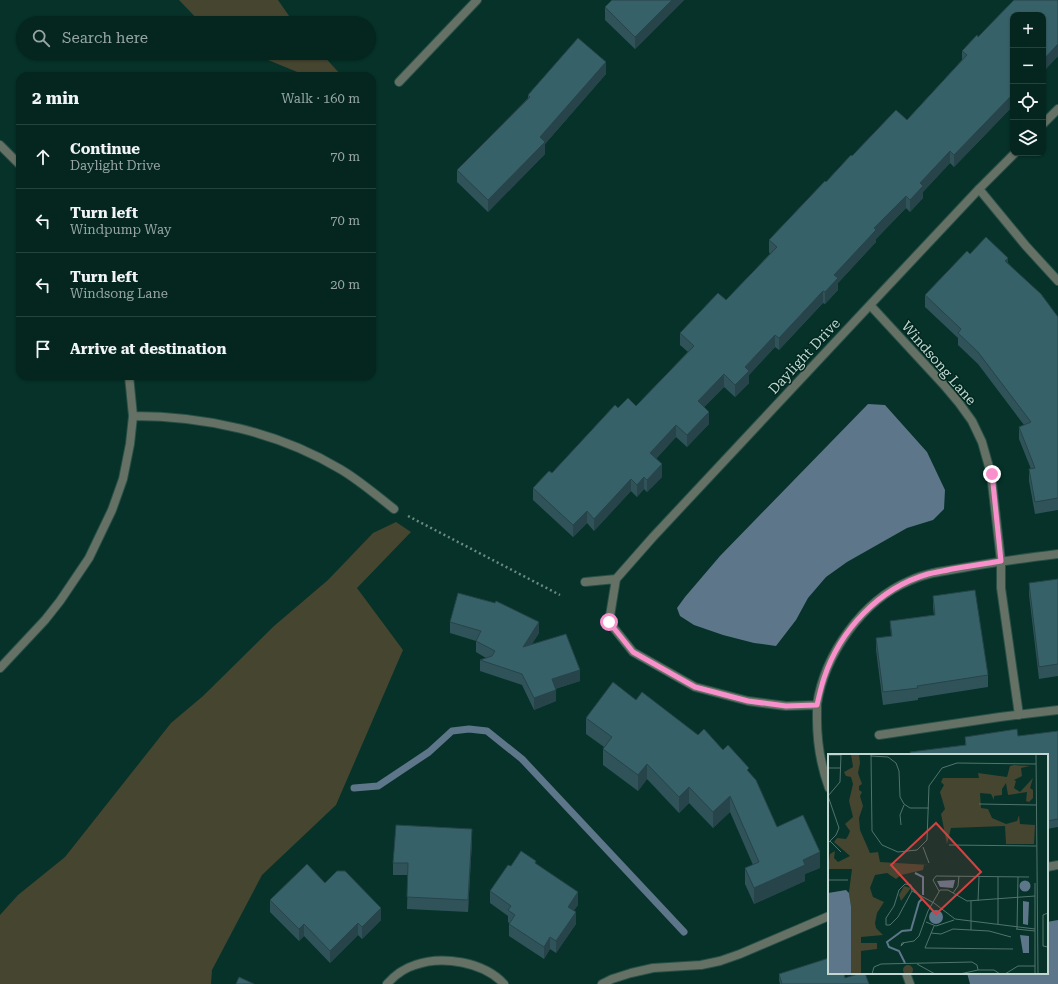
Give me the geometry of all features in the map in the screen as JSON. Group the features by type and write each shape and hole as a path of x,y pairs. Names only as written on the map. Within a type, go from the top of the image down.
{"street":[{"path":"399,82 477,0"},
{"path":"1046,121 1058,109"},
{"path":"0,146 16,161"},
{"name":"Daylight Drive","path":"616,579 653,537 870,305 1012,156"},
{"path":"979,190 1026,246 1058,281"},
{"name":"Windsong Lane","path":"870,305 959,403 972,421 982,442 992,474 1001,561 1001,588 1019,715"},
{"path":"0,668 45,620 60,601 89,558 112,510 123,479 130,444 133,416 129,380"},
{"path":"133,416 158,416 199,420 256,432 315,455 364,485 394,509"},
{"path":"828,785 824,774 817,730 817,705 824,678 834,656 857,620 875,602 890,591 909,581 929,574 1001,561 1058,554"},
{"path":"586,582 616,579 609,622 633,652 695,687 748,701 786,706 817,705"},
{"path":"879,735 1058,710"},
{"path":"1048,867 1058,865"},
{"path":"602,984 631,973 653,968 701,965 720,961 828,916"},
{"path":"387,984 392,978 414,965 431,961 444,961 474,965 488,971 504,984"},
{"path":"906,974 910,984"}],"path":[{"path":"394,509 560,595"}],"green space":[{"path":"179,0 278,0 289,16 194,16"},
{"path":"268,60 327,60 338,72 297,72"},
{"path":"396,522 411,532 357,588 403,650 336,805 262,875 212,970 211,984 0,984 0,915 18,895 65,857 171,723 203,696 274,626 328,580 373,533"}],"water":[{"path":"868,404 885,405 927,452 945,490 944,509 933,520 907,528 847,562 826,577 808,598 796,620 776,646 754,643 723,635 694,625 680,616 677,608 720,556"},
{"path":"1058,920 1058,984 970,984 967,974 1048,974 1048,922"}],"building":[{"path":"612,0 672,0 635,37 605,7"},
{"path":"1014,0 1058,0 1058,44 1046,57 1046,12 1010,12 1010,97 954,155 950,151 920,183 923,186 910,200 906,196 874,228 876,230 834,275 838,278 825,292 823,291 779,338 775,335 745,367 749,371 735,385 724,374 698,401 709,412 687,435 676,425 650,453 662,464 647,480 644,477 637,485 631,479 594,519 587,511 573,525 533,488 549,471 552,473 615,405 618,408 628,398 636,406 694,346 680,333 718,293 726,300 777,247 769,240 825,181 826,182 851,155 852,156 896,110 907,120 967,55 962,51 977,35 978,37"},
{"path":"578,38 606,62 540,137 545,142 488,200 457,170 530,97 528,95"},
{"path":"986,237 1008,258 1005,261 1041,294 1058,317 1058,498 1035,502 1029,469 1035,468 1019,427 1031,422 978,352 958,333 961,329 925,295 967,251 970,254"},
{"path":"1058,579 1058,664 1039,667 1029,583"},
{"path":"975,590 988,675 917,686 918,688 883,692 876,638 892,636 890,621 935,615 933,596"},
{"path":"458,593 495,603 496,601 539,622 523,647 566,634 580,670 552,679 556,690 534,698 522,674 480,660 492,656 495,651 476,641 481,631 450,622"},
{"path":"613,682 636,700 642,692 698,735 704,729 723,750 728,745 749,768 747,770 756,780 777,827 803,815 820,852 803,860 805,865 754,888 745,868 759,862 730,796 713,812 689,787 679,797 647,764 638,775 603,749 612,737 586,718"},
{"path":"1017,729 1018,736 1058,731 1058,819 1048,821 1048,754 911,754 910,752 966,745 965,737"},
{"path":"396,825 472,829 468,900 407,897 408,863 393,863"},
{"path":"521,851 536,861 535,863 578,892 568,907 576,912 556,941 550,937 544,947 509,924 515,915 508,910 511,906 490,891 508,865 511,866"},
{"path":"307,864 325,883 337,871 345,871 381,908 362,927 358,923 330,951 304,924 299,929 270,900"},
{"path":"828,958 828,974 844,974 845,978 858,974 865,974 869,984 782,984 779,974"},
{"path":"239,977 254,984 236,984"}],"waterway":[{"path":"354,788 378,786 429,752 452,731 469,729 487,731 522,759 684,932"}],"route":[{"path":"609,622 633,652 695,687 748,701 786,706 817,705 824,678 834,656 846,635 861,616 875,602 890,591 909,581 929,574 1001,561 992,474"}]}
